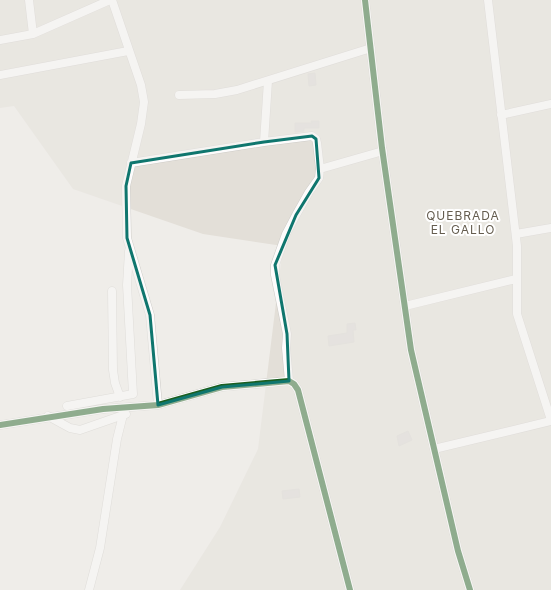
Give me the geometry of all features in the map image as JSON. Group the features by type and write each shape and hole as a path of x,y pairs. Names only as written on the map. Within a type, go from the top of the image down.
{"street":[{"path":"29,0 33,34"},
{"path":"0,40 33,34 111,0 141,85 144,102 126,186 127,238 150,315 158,405"},
{"path":"365,0 383,151 411,350 458,551 470,590"},
{"path":"434,448 551,420 517,314 516,279 518,268 516,234 488,0"},
{"path":"179,94 221,93 237,90 371,48"},
{"path":"0,75 128,51"},
{"path":"264,142 268,81"},
{"path":"501,115 551,104"},
{"path":"131,163 264,142 314,137 317,142 320,178 308,192 296,215 284,240 276,265 275,275 287,334 286,348 289,381"},
{"path":"320,169 383,151"},
{"path":"516,234 551,228"},
{"path":"67,406 133,394 134,389 128,285 130,246"},
{"path":"405,306 516,279"},
{"path":"112,291 113,370 115,383 132,407"},
{"path":"0,425 103,408 158,405 222,387 289,381 294,384 298,390 350,590"},
{"path":"48,416 70,428 80,430 141,407"},
{"path":"89,590 100,548 117,439 123,415"}],"highlighted area":[{"path":"312,136 316,139 319,178 296,215 275,265 287,334 289,381 222,387 158,405 150,315 127,238 126,186 131,163 264,142"}],"shaded area":[{"path":"0,0 551,0 551,590 180,590 220,527 258,449 283,246 203,234 73,189 14,106 0,108"}],"building":[{"path":"315,73 316,85 309,86 308,74"},
{"path":"311,121 319,121 319,128 304,128 304,131 295,132 295,123 312,123"},
{"path":"355,323 356,330 353,330 354,342 329,346 328,336 347,333 347,324"},
{"path":"408,431 412,440 399,446 397,436"},
{"path":"299,489 300,497 283,499 282,491"}],"cycle path":[{"path":"365,0 382,148 411,350 458,551 470,590"},
{"path":"0,425 103,409 158,405 222,387 289,381 294,384 298,390 350,590"}],"district":[{"name":"QUEBRADA EL GALLO","path":"463,223"}]}
